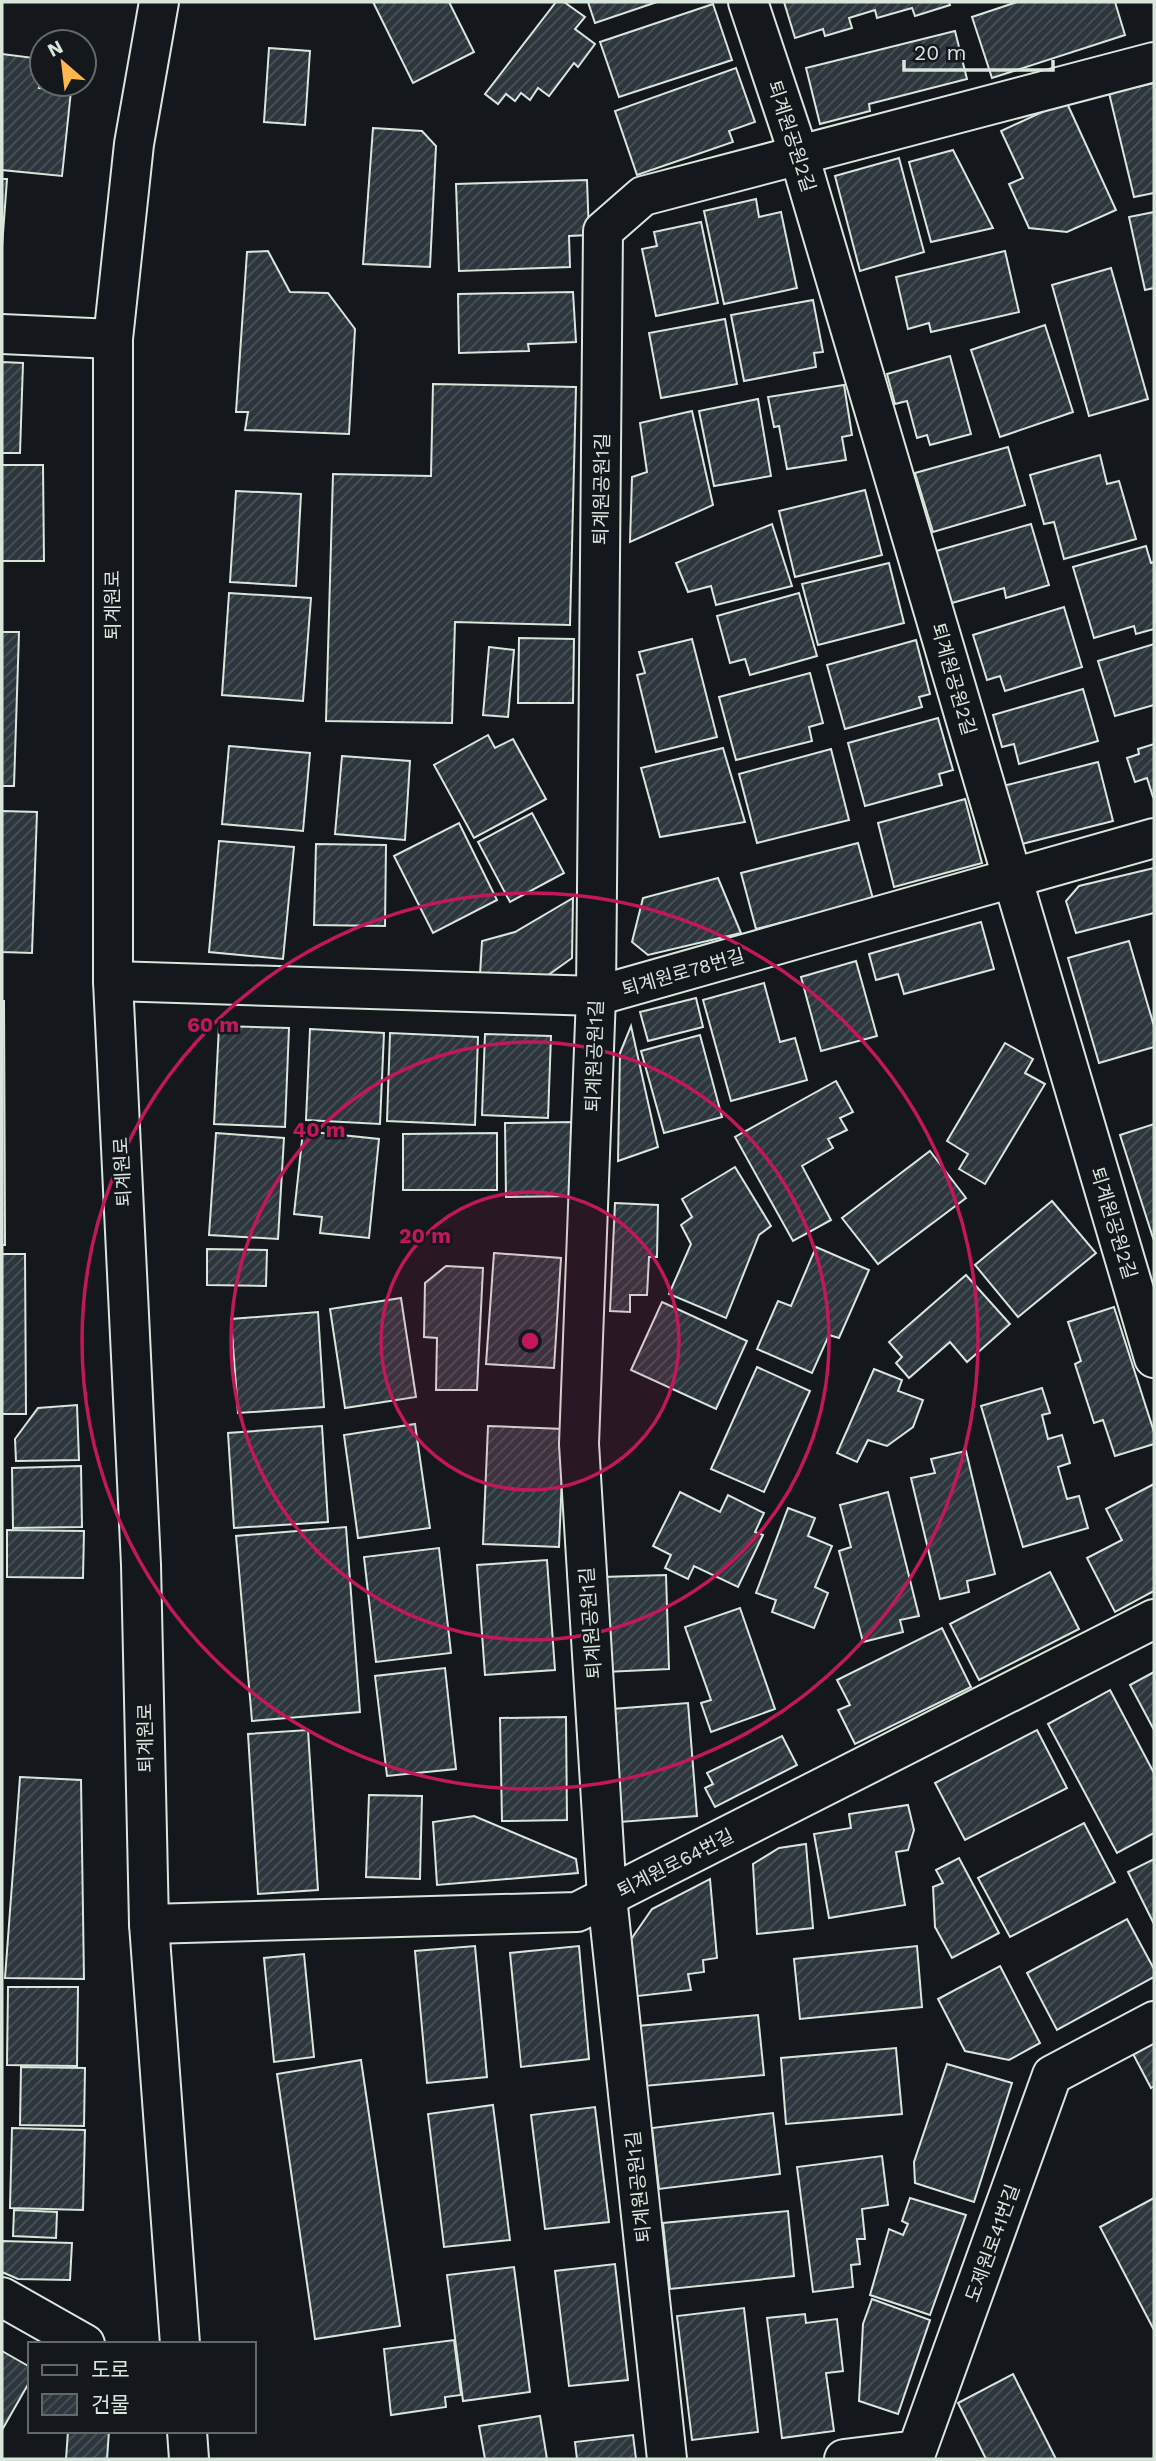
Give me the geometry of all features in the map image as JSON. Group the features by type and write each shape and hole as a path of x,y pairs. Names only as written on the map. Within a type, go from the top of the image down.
{"street":[{"name":"퇴계원로","path":"159,2 134,144 113,339 113,981 141,1578 149,1924 180,2342"},
{"name":"퇴계원공원2길","path":"748,2 799,155 1154,1358"},
{"name":"퇴계원공원1길","path":"667,2459 607,1897 579,1444 596,996 603,231 643,196 1154,62"},
{"path":"2,334 113,339"},
{"name":"퇴계원로78번길","path":"113,981 596,996 1154,838"},
{"name":"퇴계원로64번길","path":"149,1924 577,1912 1154,1619"},
{"name":"도제원로41번길","path":"844,2459 917,2450 1052,2074 1154,2021"},
{"path":"2,2297 81,2342"},
{"path":"187,2433 189,2459"}],"building":[{"path":"373,2 449,2 474,52 413,83"},
{"path":"556,2 564,2 585,17 575,29 595,44 578,67 574,63 549,96 538,88 530,100 521,93 515,101 506,94 498,104 485,94"},
{"path":"588,2 657,2 595,23"},
{"path":"784,2 949,2 950,5 915,16 912,8 877,18 875,10 849,18 852,28 825,36 823,29 795,38"},
{"path":"1017,2 1115,2 1125,35 992,78 972,17"},
{"path":"713,4 732,60 619,97 600,42"},
{"path":"955,31 967,79 869,104 870,111 820,124 806,68"},
{"path":"269,48 310,51 305,125 264,122"},
{"path":"2,54 28,57 28,98 70,98 62,176 2,170"},
{"path":"736,68 755,122 729,131 733,142 637,175 615,111"},
{"path":"1154,83 1154,193 1134,197 1109,93"},
{"path":"1066,101 1116,210 1067,232 1029,228 1009,184 1023,178 1001,131"},
{"path":"373,128 422,131 436,146 430,267 363,264"},
{"path":"953,150 993,228 931,242 909,162"},
{"path":"899,158 924,252 860,271 835,176"},
{"path":"2,179 7,179 2,247"},
{"path":"587,180 589,235 569,236 570,267 459,271 456,184"},
{"path":"756,199 759,217 781,212 797,288 724,304 704,211"},
{"path":"1154,212 1154,288 1145,290 1129,217"},
{"path":"701,222 718,303 656,316 642,249 657,246 654,232"},
{"path":"268,251 290,292 328,293 355,329 349,434 245,430 248,412 236,412 247,252"},
{"path":"1005,251 1019,312 931,332 929,323 908,329 896,277"},
{"path":"1111,268 1148,399 1089,416 1052,285"},
{"path":"573,292 576,342 528,344 529,351 459,353 458,294"},
{"path":"813,300 823,352 814,353 816,367 744,381 731,315"},
{"path":"725,319 737,384 661,398 649,333"},
{"path":"1045,325 1073,412 1000,437 971,350"},
{"path":"950,356 971,434 930,445 927,435 917,438 907,401 895,404 887,374"},
{"path":"2,362 23,363 20,453 2,453"},
{"path":"433,384 576,387 570,625 455,622 452,723 326,721 333,474 431,476"},
{"path":"844,385 852,435 842,437 846,460 787,469 779,426 774,427 768,397"},
{"path":"758,399 771,476 714,486 699,411"},
{"path":"692,411 713,505 630,542 632,477 647,472 640,423"},
{"path":"1008,447 1025,505 933,532 915,473"},
{"path":"1100,455 1107,484 1119,481 1136,539 1064,559 1054,522 1044,524 1030,475"},
{"path":"2,465 43,465 44,561 2,561"},
{"path":"865,490 882,555 795,577 779,511"},
{"path":"236,491 301,494 296,586 230,582"},
{"path":"772,524 792,586 716,605 711,586 688,592 676,563"},
{"path":"1031,524 1049,585 1006,598 1004,588 952,603 936,551"},
{"path":"1146,546 1151,563 1154,562 1154,629 1136,634 1134,626 1094,638 1073,567"},
{"path":"889,563 904,623 818,645 802,584"},
{"path":"229,593 311,598 303,701 222,695"},
{"path":"799,593 817,656 750,675 745,659 730,663 717,616"},
{"path":"1064,607 1082,667 1005,691 1000,676 987,680 973,635"},
{"path":"2,632 19,632 14,786 2,786"},
{"path":"519,638 574,639 573,703 518,703"},
{"path":"692,639 717,737 656,752 637,675 645,673 639,652"},
{"path":"916,640 930,694 919,697 922,707 845,729 827,665"},
{"path":"1154,644 1154,705 1115,716 1098,661"},
{"path":"489,647 514,650 508,717 483,715"},
{"path":"810,673 823,723 809,727 812,741 736,760 719,697"},
{"path":"1083,689 1098,741 1019,764 1014,744 1002,747 993,715"},
{"path":"938,718 953,770 939,774 942,785 865,806 848,743"},
{"path":"488,735 495,748 513,739 546,799 474,838 434,765"},
{"path":"1154,744 1153,797 1147,778 1135,782 1127,758 1139,754 1138,749"},
{"path":"229,746 310,753 303,831 222,824"},
{"path":"723,748 745,822 660,837 641,768"},
{"path":"831,749 849,820 757,843 739,774"},
{"path":"342,756 410,761 405,840 335,834"},
{"path":"1098,762 1113,821 1018,845 1003,786"},
{"path":"965,799 982,863 894,887 878,823"},
{"path":"2,811 37,812 32,953 2,952"},
{"path":"532,813 564,873 510,902 478,842"},
{"path":"459,823 497,900 433,933 394,856"},
{"path":"219,841 294,847 283,959 209,952"},
{"path":"858,843 873,899 756,929 741,873"},
{"path":"316,844 386,845 385,926 314,925"},
{"path":"1154,868 1154,913 1076,933 1066,901 1079,886"},
{"path":"718,878 741,933 648,955 632,942 643,898"},
{"path":"573,898 572,958 544,978 480,975 482,941 515,932"},
{"path":"981,922 994,969 904,994 898,974 876,980 869,954"},
{"path":"1129,941 1154,1026 1154,1047 1099,1063 1068,958"},
{"path":"856,961 877,1036 821,1051 801,977"},
{"path":"764,983 780,1042 795,1038 807,1080 731,1101 703,1000"},
{"path":"696,998 703,1027 648,1041 640,1012"},
{"path":"4,1001 5,1245 2,1245"},
{"path":"219,1026 289,1028 285,1127 214,1124"},
{"path":"631,1026 658,1147 618,1161 620,1053"},
{"path":"310,1029 384,1033 380,1124 306,1120"},
{"path":"390,1033 478,1037 475,1125 387,1121"},
{"path":"485,1034 551,1036 548,1118 482,1115"},
{"path":"700,1035 722,1117 664,1133 641,1051"},
{"path":"1005,1043 1033,1059 1025,1073 1045,1084 985,1184 959,1169 968,1154 947,1141"},
{"path":"836,1081 853,1112 840,1118 847,1130 828,1139 833,1148 802,1166 831,1220 793,1241 735,1137"},
{"path":"576,1122 576,1196 506,1197 505,1123"},
{"path":"1154,1124 1154,1237 1153,1238 1120,1135"},
{"path":"303,1131 379,1139 369,1238 320,1233 322,1217 294,1214"},
{"path":"216,1133 284,1138 278,1239 209,1235"},
{"path":"497,1133 497,1190 403,1190 403,1134"},
{"path":"930,1151 966,1198 878,1264 842,1218"},
{"path":"735,1167 771,1226 759,1235 726,1318 669,1294 691,1244 681,1225 692,1217 682,1199"},
{"path":"1052,1201 1096,1253 1018,1317 975,1265"},
{"path":"615,1203 658,1205 657,1257 649,1257 647,1295 630,1295 630,1312 610,1311"},
{"path":"816,1247 869,1270 839,1338 829,1335 812,1373 757,1349 778,1301 791,1306"},
{"path":"207,1249 267,1250 266,1286 207,1285"},
{"path":"494,1253 561,1258 554,1368 486,1364"},
{"path":"2,1254 25,1254 26,1414 2,1414"},
{"path":"446,1266 483,1268 477,1390 436,1390 437,1338 424,1337 425,1283"},
{"path":"966,1275 1010,1324 967,1362 950,1342 909,1378 896,1363 902,1357 889,1342"},
{"path":"401,1298 416,1397 345,1408 330,1309"},
{"path":"662,1302 747,1341 716,1409 631,1370"},
{"path":"1114,1307 1154,1432 1154,1444 1115,1456 1103,1420 1094,1423 1075,1364 1081,1361 1068,1322"},
{"path":"318,1312 324,1407 238,1413 231,1319"},
{"path":"757,1367 810,1391 764,1492 711,1469"},
{"path":"874,1369 902,1380 898,1391 923,1400 913,1427 887,1446 868,1440 857,1462 837,1453"},
{"path":"1042,1388 1050,1413 1042,1415 1048,1439 1062,1435 1070,1463 1058,1467 1067,1499 1079,1496 1088,1528 1023,1547 981,1406"},
{"path":"77,1405 79,1460 16,1461 15,1439 38,1408"},
{"path":"415,1424 430,1528 358,1538 344,1435"},
{"path":"322,1426 328,1522 234,1528 228,1433"},
{"path":"488,1426 564,1429 559,1547 483,1544"},
{"path":"966,1451 995,1574 967,1581 969,1592 940,1599 911,1478 935,1473 931,1459"},
{"path":"81,1466 82,1527 13,1528 12,1468"},
{"path":"1154,1484 1154,1591 1115,1612 1087,1558 1122,1540 1106,1509"},
{"path":"680,1492 720,1512 728,1495 764,1513 755,1532 763,1535 738,1587 694,1566 688,1579 665,1568 671,1555 653,1546"},
{"path":"888,1492 919,1616 900,1620 903,1632 863,1642 839,1551 851,1547 840,1505"},
{"path":"788,1508 815,1518 808,1536 832,1546 815,1587 828,1593 814,1628 772,1612 776,1600 756,1593"},
{"path":"346,1527 360,1712 252,1721 236,1536"},
{"path":"7,1530 84,1531 83,1578 7,1577"},
{"path":"439,1548 451,1653 376,1662 364,1557"},
{"path":"547,1560 555,1670 485,1675 477,1565"},
{"path":"1050,1572 1079,1629 979,1680 950,1624"},
{"path":"666,1575 669,1669 605,1672 602,1577"},
{"path":"740,1608 775,1709 711,1732 701,1703 711,1700 685,1627"},
{"path":"942,1628 971,1687 855,1744 838,1710 850,1705 837,1680"},
{"path":"445,1668 456,1769 387,1776 375,1676"},
{"path":"1154,1672 1154,1730 1130,1685"},
{"path":"1110,1690 1154,1773 1154,1833 1117,1853 1048,1724"},
{"path":"688,1703 697,1816 620,1822 612,1709"},
{"path":"566,1717 567,1820 502,1821 500,1718"},
{"path":"308,1730 318,1890 258,1894 248,1734"},
{"path":"1037,1730 1067,1788 965,1840 935,1783"},
{"path":"782,1736 797,1765 715,1807 705,1788 713,1784 707,1773"},
{"path":"20,1777 81,1780 84,1979 5,1978"},
{"path":"369,1795 422,1796 420,1879 366,1877"},
{"path":"908,1805 914,1830 908,1850 896,1852 905,1905 829,1918 814,1834 851,1828 849,1814"},
{"path":"474,1816 576,1859 578,1873 437,1885 433,1822"},
{"path":"1084,1823 1115,1882 1010,1937 978,1878"},
{"path":"806,1844 813,1928 757,1934 753,1864 779,1848"},
{"path":"959,1858 999,1933 952,1958 935,1927 933,1887 943,1883 936,1870"},
{"path":"1154,1859 1154,1924 1128,1872"},
{"path":"710,1879 717,1958 703,1960 704,1972 688,1974 691,1990 629,1997 625,1948 652,1909"},
{"path":"1127,1919 1154,1969 1154,1977 1057,2030 1027,1973"},
{"path":"475,1946 487,2077 427,2083 415,1951"},
{"path":"579,1946 589,2059 521,2067 510,1953"},
{"path":"917,1946 922,2007 800,2019 794,1959"},
{"path":"304,1954 314,2057 274,2062 264,1958"},
{"path":"1000,1966 1040,2043 1009,2060 965,2051 938,1999"},
{"path":"8,1987 78,1987 77,2066 7,2065"},
{"path":"758,2015 764,2075 644,2086 638,2026"},
{"path":"1154,2043 1154,2086 1151,2088 1133,2054"},
{"path":"896,2048 902,2114 786,2124 781,2058"},
{"path":"361,2060 400,2326 315,2339 277,2074"},
{"path":"947,2064 1012,2083 974,2202 915,2183 914,2162"},
{"path":"21,2067 85,2068 84,2126 20,2125"},
{"path":"493,2105 510,2240 444,2247 428,2114"},
{"path":"595,2107 609,2222 545,2229 531,2115"},
{"path":"773,2113 780,2174 659,2189 652,2128"},
{"path":"12,2128 85,2130 83,2210 10,2208"},
{"path":"882,2156 888,2205 862,2209 865,2239 857,2239 860,2264 851,2265 853,2287 813,2292 797,2167"},
{"path":"910,2198 966,2215 930,2315 870,2295 889,2229 903,2235 908,2224 902,2221"},
{"path":"1154,2198 1154,2330 1100,2227"},
{"path":"14,2210 57,2212 56,2238 13,2236"},
{"path":"788,2211 794,2276 670,2289 663,2223"},
{"path":"2,2241 72,2243 70,2280 18,2279 2,2272"},
{"path":"615,2264 628,2380 569,2386 555,2271"},
{"path":"514,2267 530,2392 463,2401 447,2275"},
{"path":"872,2299 930,2320 898,2414 859,2401 863,2324"},
{"path":"744,2308 758,2432 692,2440 677,2316"},
{"path":"805,2314 806,2323 837,2319 843,2371 826,2373 834,2431 782,2438 767,2318"},
{"path":"454,2340 461,2395 445,2397 446,2407 391,2415 384,2349"},
{"path":"2,2351 28,2366 28,2384 2,2430"},
{"path":"1013,2374 1056,2459 986,2459 958,2403"},
{"path":"540,2416 547,2459 485,2459 479,2426"},
{"path":"68,2433 109,2433 107,2459 66,2459"},
{"path":"633,2435 636,2459 577,2459 575,2442"}]}
